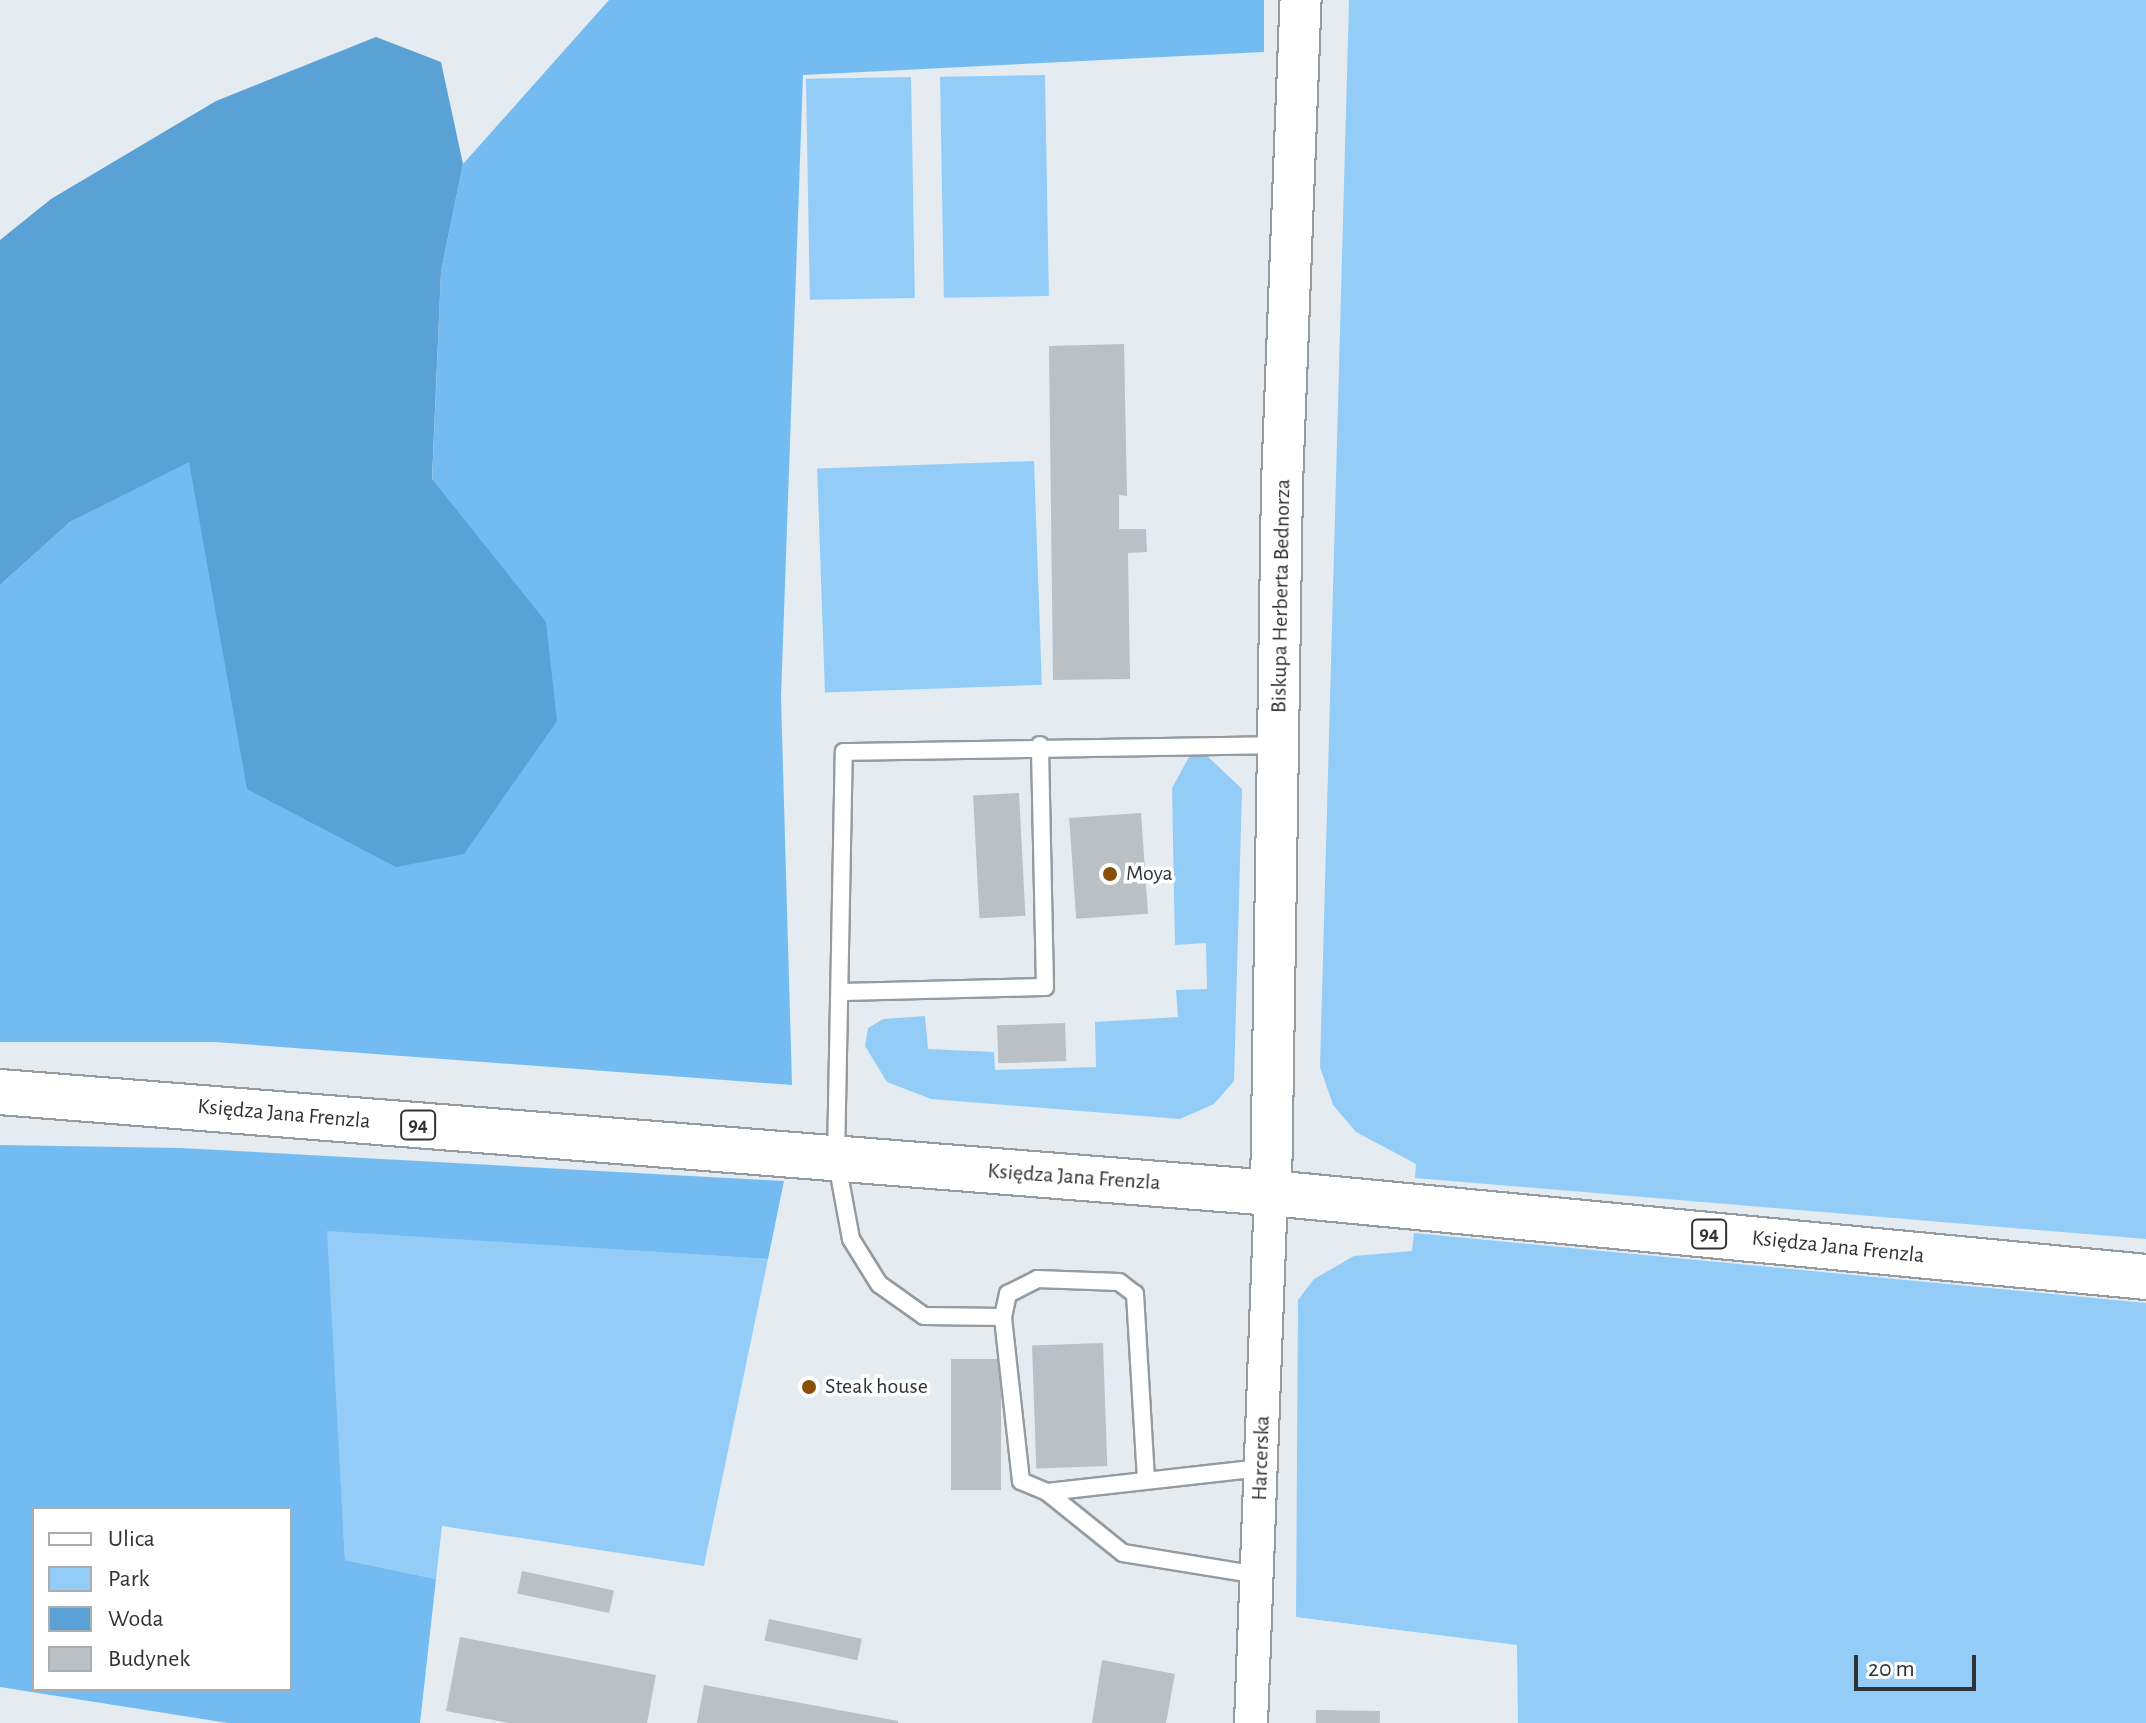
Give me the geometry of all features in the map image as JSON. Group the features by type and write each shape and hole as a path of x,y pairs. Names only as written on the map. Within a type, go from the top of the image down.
{"main road":[{"name":"Księdza Jana Frenzla","path":"0,1092 1271,1193 2146,1277"}],"street":[{"name":"Biskupa Herberta Bednorza","path":"1271,1193 1279,745 1301,0"},
{"name":"Harcerska","path":"1251,1723 1271,1193"}],"lane":[{"path":"1003,1317 924,1316 879,1284 851,1239 836,1158 844,752 1040,745 1279,745"},
{"path":"841,992 1045,987 1040,745"},
{"path":"1146,1479 1135,1294 1119,1282 1037,1279 1008,1294 1003,1317 1021,1481 1047,1492 1123,1553 1257,1575"},
{"path":"1047,1492 1261,1468"}],"green space":[{"path":"1349,0 2146,0 2146,1239 1415,1178 1416,1164 1356,1132 1333,1105 1320,1067"},
{"path":"1045,75 1049,296 944,298 940,77"},
{"path":"911,77 915,298 810,300 806,79"},
{"path":"1034,461 1042,685 825,692 817,469"},
{"path":"1202,751 1242,789 1234,1081 1214,1104 1180,1119 931,1099 887,1082 865,1046 868,1028 883,1019 925,1016 928,1049 994,1052 995,1070 1096,1067 1095,1022 1178,1017 1176,990 1207,989 1206,943 1175,945 1172,788 1189,757"},
{"path":"326,1230 768,1259 704,1566 442,1526 436,1579 345,1560"},
{"path":"1414,1233 2146,1303 2146,1723 1518,1723 1517,1645 1296,1617 1298,1300 1314,1279 1354,1256 1412,1251"}],"shaded area":[{"path":"609,0 1264,0 1264,52 803,75 781,697 792,1085 215,1042 0,1042 0,585 70,522 189,461 432,484 441,271 463,164"},
{"path":"0,1145 181,1148 784,1181 768,1259 327,1231 345,1560 436,1579 420,1723 228,1723 0,1687"}],"water":[{"path":"376,37 441,62 463,164 441,271 432,479 546,622 557,721 464,854 396,867 247,789 189,462 70,522 0,585 0,240 51,199 216,101"}],"building":[{"path":"1124,344 1127,496 1119,495 1119,529 1146,529 1147,552 1128,553 1130,679 1053,680 1049,346"},
{"path":"1019,793 1025,916 980,918 973,795"},
{"path":"1141,813 1148,914 1076,919 1069,818"},
{"path":"1065,1023 1066,1061 998,1063 997,1025"},
{"path":"1103,1343 1107,1466 1036,1468 1032,1345"},
{"path":"951,1359 1001,1359 1001,1490 951,1490"},
{"path":"522,1571 614,1591 609,1613 517,1593"},
{"path":"769,1619 862,1639 857,1660 764,1641"},
{"path":"460,1637 656,1675 647,1723 509,1723 446,1711"},
{"path":"1102,1660 1175,1674 1166,1723 1092,1723"},
{"path":"704,1685 898,1721 898,1723 697,1723"},
{"path":"1316,1710 1380,1711 1380,1723 1316,1723"}],"place":[{"name":"Moya","path":"1110,874"},
{"name":"Steak house","path":"809,1387"}]}
